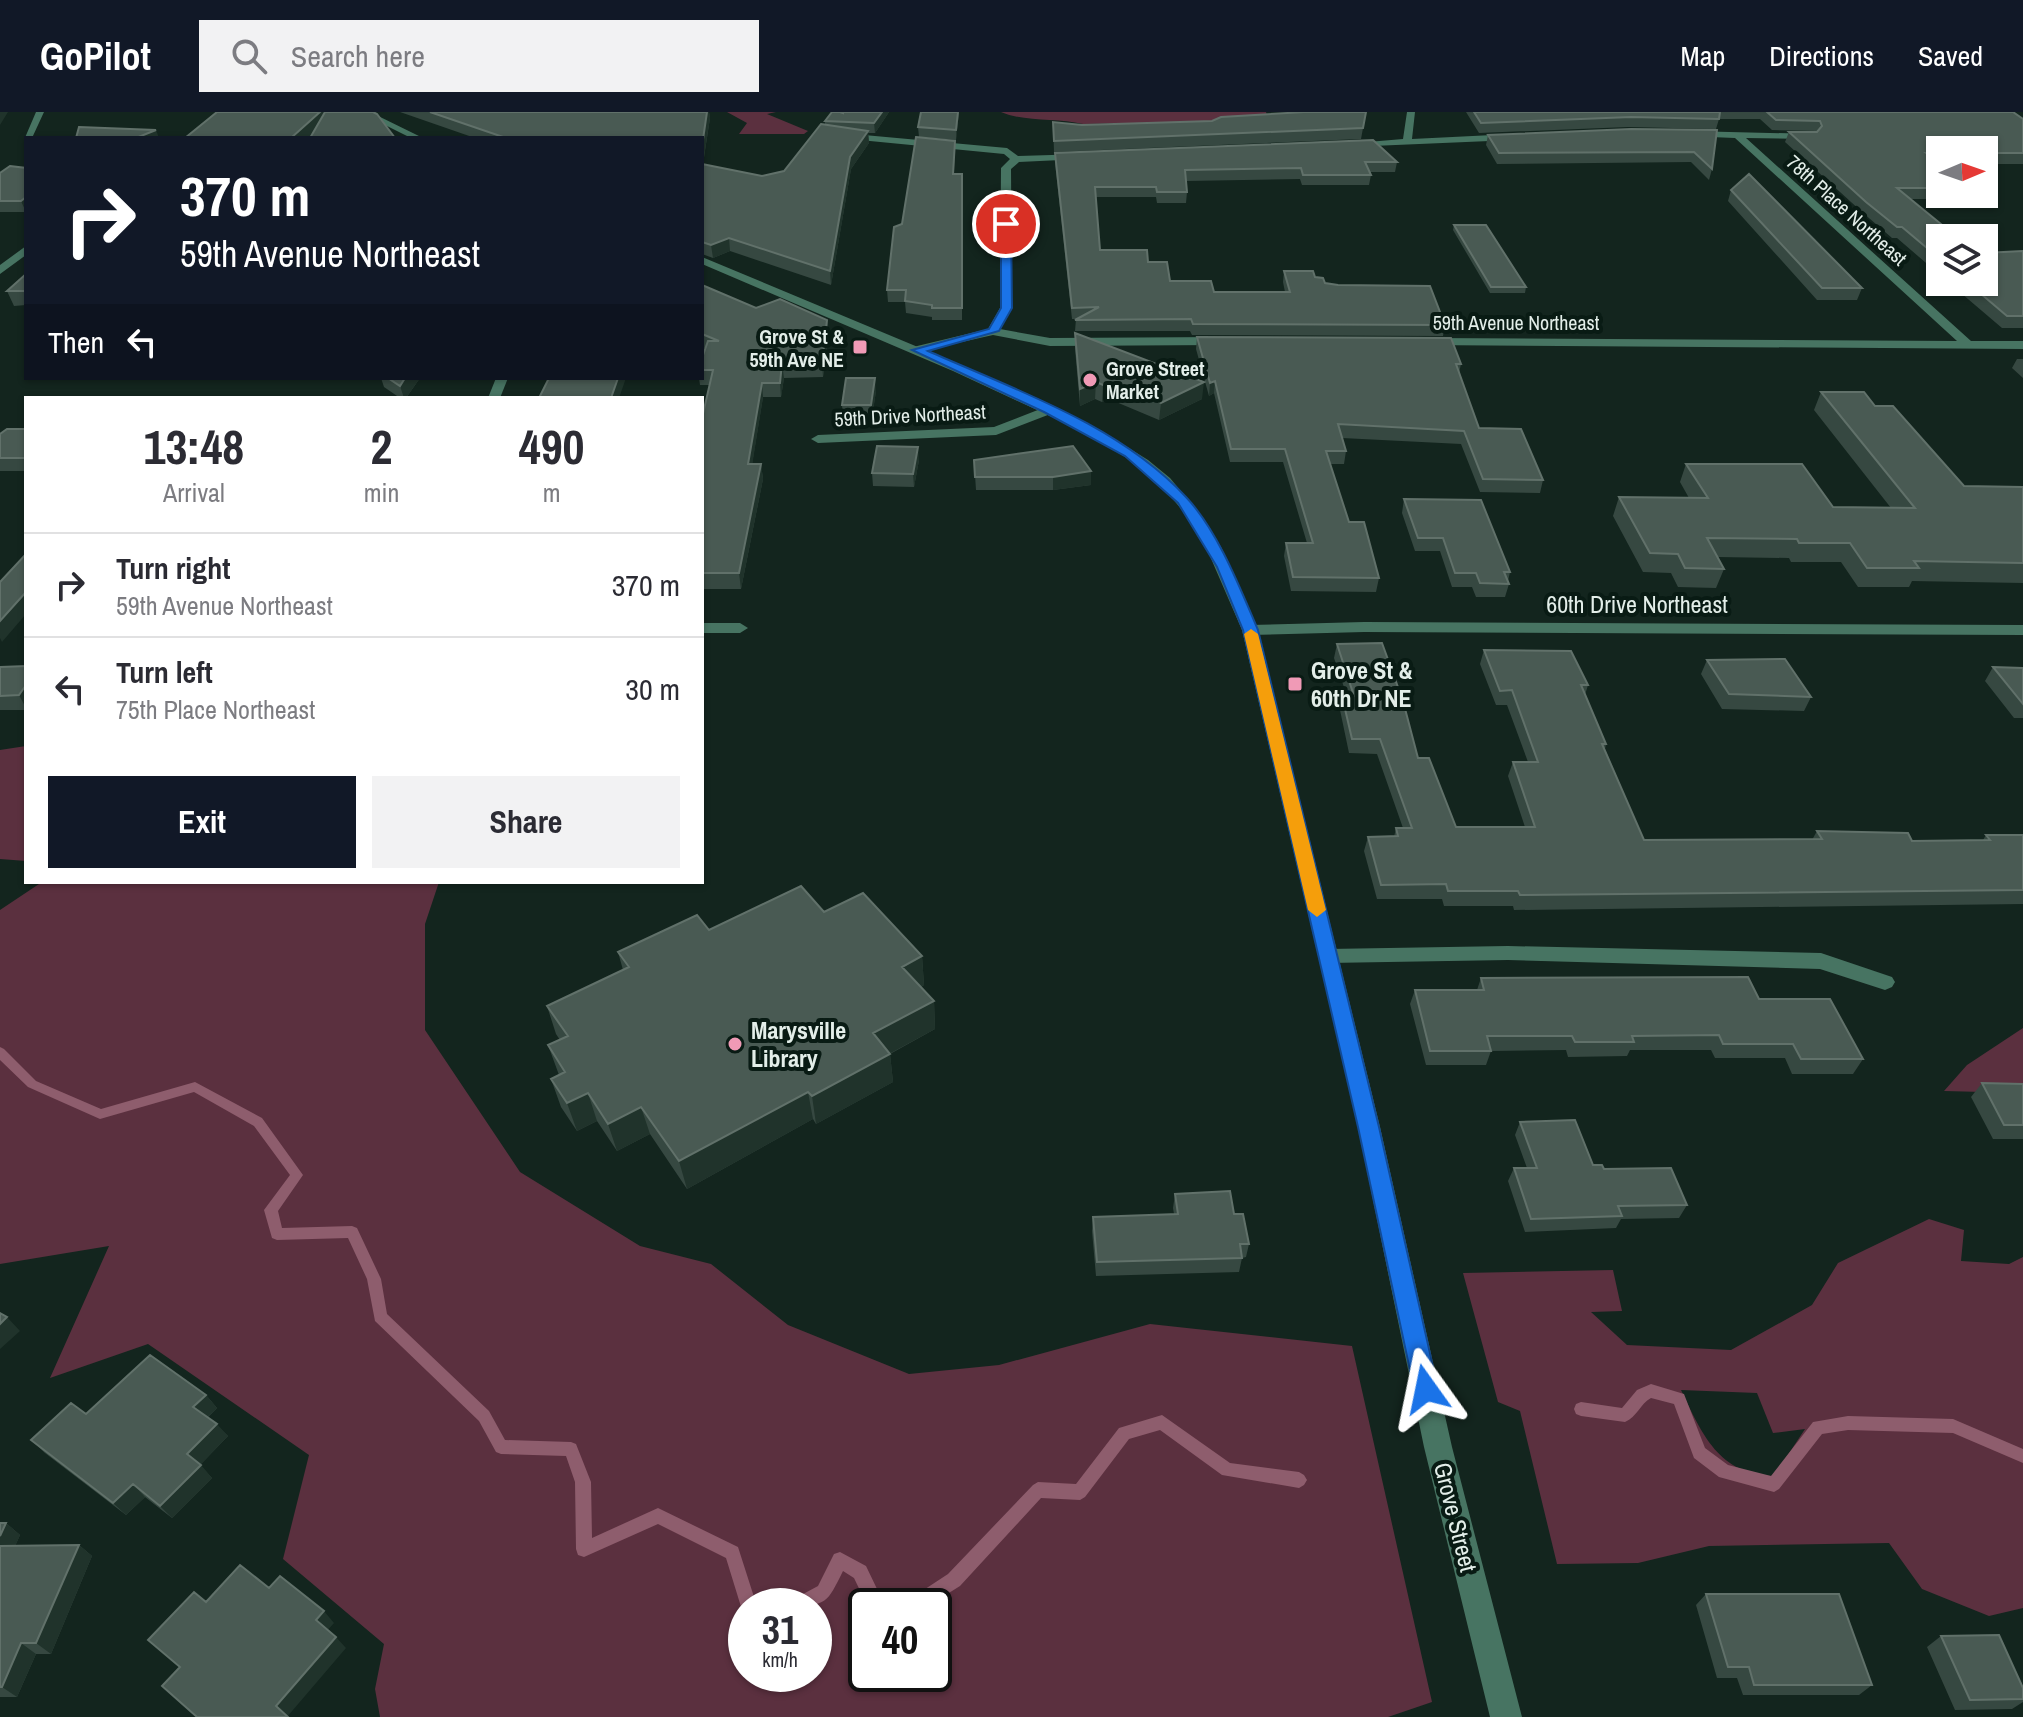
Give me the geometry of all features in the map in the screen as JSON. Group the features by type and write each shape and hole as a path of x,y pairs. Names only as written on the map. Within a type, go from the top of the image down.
{"street":[{"path":"28,136 40,112"},
{"path":"363,112 414,136"},
{"path":"1407,140 1411,112"},
{"path":"1675,134 1813,136"},
{"name":"78th Place Northeast","path":"1737,134 1967,344"},
{"path":"830,135 1007,151 1016,159"},
{"path":"1330,145 1517,137"},
{"path":"993,331 1006,308 1006,168 1016,159 1093,156"},
{"path":"0,271 24,251"},
{"name":"Grove Street","path":"704,261 917,350 1048,410 1130,454 1183,500 1224,567 1250,630 1328,956 1438,1447 1506,1717"},
{"path":"917,350 993,331 1050,342 1238,341"},
{"name":"59th Avenue Northeast","path":"1412,342 2023,345"},
{"name":"59th Drive Northeast","path":"818,439 996,431 1048,410"},
{"name":"60th Drive Northeast","path":"1250,630 1364,627 2023,630"},
{"path":"704,628 740,628"},
{"path":"1328,956 1508,953 1821,961 1885,982"}],"shaded area":[{"path":"727,112 776,112 767,114 808,131 804,134 739,134 747,123"},
{"path":"1001,112 1266,112 1269,121 1083,124"},
{"path":"24,746 24,861 0,859 0,750"},
{"path":"39,884 438,884 425,924 425,1030 520,1172 640,1246 711,1264 788,1325 909,1374 999,1365 1150,1324 1352,1346 1432,1702 1388,1717 380,1717 375,1689 384,1644 283,1559 309,1455 148,1344 50,1378 109,1246 0,1264 0,910"},
{"path":"2023,1028 2023,1093 1944,1091 1967,1065"},
{"path":"1929,1219 1964,1230 1961,1261 2009,1264 2023,1257 2023,1608 1989,1616 1922,1589 1889,1543 1709,1546 1638,1563 1557,1564 1520,1411 1498,1402 1463,1273 1613,1270 1622,1311 1591,1312 1627,1345 1731,1350 1812,1305 1838,1263","holes":["1681,1390 1757,1393 1773,1433 1805,1429 1774,1476 1755,1474 1726,1460 1705,1436"]}],"building":[{"path":"217,112 320,112 293,136 187,136"},
{"path":"325,112 373,112 394,136 311,136"},
{"path":"430,112 707,112 703,136 500,136"},
{"path":"832,112 882,112 874,123 825,121"},
{"path":"921,112 958,112 956,130 918,127"},
{"path":"1366,112 1363,128 1054,141 1053,122 1082,125 1212,121 1221,117"},
{"path":"1474,112 1720,112 1719,119 1631,117 1481,123"},
{"path":"1767,112 2013,112 2023,119 2023,153 1998,153 1998,136 1926,136 1926,188 1897,188 1941,224 1926,224 1926,247 1866,202 1789,132 1817,132 1822,126 1820,121 1776,120"},
{"path":"821,124 868,131 850,157 830,271 729,238 711,245 704,243 704,164 762,176 784,171"},
{"path":"79,127 156,130 141,136 77,136"},
{"path":"1631,129 1717,130 1712,169 1694,152 1499,153 1488,135"},
{"path":"916,137 955,141 953,174 962,174 962,308 932,308 932,305 905,301 906,290 887,290 894,227 902,224"},
{"path":"1373,140 1397,162 1365,162 1371,175 1303,175 1301,168 1185,170 1187,192 1157,192 1156,187 1095,187 1100,250 1147,250 1148,262 1167,262 1170,281 1211,281 1214,292 1290,292 1284,271 1313,271 1315,277 1323,278 1325,283 1338,285 1430,286 1445,325 1193,324 1191,319 1075,320 1099,307 1072,308 1055,153"},
{"path":"10,166 24,168 24,199 0,201 0,173"},
{"path":"1749,174 1862,288 1822,288 1731,190"},
{"path":"1454,225 1486,225 1526,287 1491,287"},
{"path":"2023,251 2023,316 2007,316 1983,296 1998,296 1998,252"},
{"path":"24,276 24,291 7,291"},
{"path":"704,286 756,308 780,299 827,320 822,363 782,363 780,383 762,383 748,464 761,464 739,573 704,573 704,409 713,370 704,370 704,352 708,341 719,341 704,335"},
{"path":"1075,333 1204,382 1161,403 1110,382 1103,385 1096,382 1080,389"},
{"path":"1197,337 1451,338 1461,364 1456,364 1479,428 1521,429 1543,480 1483,479 1464,431 1338,424 1346,451 1326,451 1349,522 1364,522 1379,578 1293,577 1286,543 1313,543 1285,449 1231,449 1215,381 1210,383"},
{"path":"846,378 875,378 871,405 842,405"},
{"path":"548,380 617,380 612,396 540,396"},
{"path":"1821,392 1864,392 1875,406 1893,406 1964,486 2023,487 2023,563 1914,561 1919,568 1867,568 1850,543 1799,543 1797,539 1707,538 1724,569 1685,568 1678,554 1650,553 1619,497 1708,498 1686,464 1802,464 1833,507 1915,508"},
{"path":"7,429 24,429 24,458 0,458 0,434"},
{"path":"877,446 918,447 913,474 872,473"},
{"path":"1073,446 1091,471 1053,477 975,477 974,460"},
{"path":"1404,499 1481,500 1510,572 1504,572 1509,584 1480,583 1476,573 1455,573 1443,538 1418,538"},
{"path":"24,556 24,594 0,621 0,582"},
{"path":"1382,643 1403,701 1418,758 1429,758 1456,827 1535,827 1513,762 1538,762 1512,690 1500,691 1484,650 1571,651 1588,685 1581,685 1606,744 1602,744 1644,840 1822,839 1817,831 1908,833 1912,841 1990,840 1986,835 2023,835 2023,890 1520,895 1518,891 1448,891 1446,884 1381,885 1368,837 1398,836 1396,828 1412,828 1380,739 1352,739 1342,696 1354,696 1337,644"},
{"path":"1785,659 1811,697 1729,694 1707,660"},
{"path":"24,666 24,688 19,695 0,696 0,667"},
{"path":"1993,667 2023,668 2023,704"},
{"name":"Marysville Library","path":"801,886 824,912 863,893 922,956 902,967 934,1001 873,1033 890,1054 812,1096 808,1092 679,1161 641,1107 608,1124 588,1093 567,1103 551,1079 565,1072 548,1045 568,1036 547,1006 629,967 618,952 697,915 709,930"},
{"path":"1748,977 1759,999 1830,999 1863,1059 1801,1059 1793,1044 1723,1044 1719,1035 1632,1036 1634,1042 1575,1042 1572,1036 1487,1036 1491,1051 1430,1051 1415,990 1484,990 1481,978"},
{"path":"1982,1083 2023,1084 2023,1125 2004,1125"},
{"path":"1575,1120 1593,1165 1602,1165 1604,1169 1671,1168 1687,1205 1618,1206 1622,1216 1531,1219 1514,1168 1537,1168 1520,1122"},
{"path":"1230,1191 1234,1214 1243,1214 1249,1244 1240,1244 1242,1258 1097,1262 1093,1217 1178,1214 1175,1194"},
{"path":"150,1355 206,1395 193,1407 217,1424 187,1454 201,1465 160,1506 133,1484 113,1503 31,1440 71,1403 86,1414"},
{"path":"79,1545 36,1643 21,1643 0,1687 0,1546"},
{"path":"240,1565 269,1588 280,1576 324,1611 316,1620 336,1637 276,1706 288,1717 197,1717 162,1686 180,1667 148,1640 194,1592 206,1602"},
{"path":"1706,1594 1839,1594 1872,1685 1754,1685 1749,1667 1728,1667"},
{"path":"1999,1635 2023,1688 2023,1699 1970,1700 1941,1636"}],"waterway":[{"path":"0,1052 32,1084 100,1114 195,1087 258,1122 297,1175 271,1210 277,1234 352,1232 374,1279 380,1317 484,1416 501,1447 571,1449 583,1482 584,1549 658,1516 732,1553 743,1588"},
{"path":"1581,1409 1625,1415 1642,1395 1651,1391 1679,1399 1699,1453 1724,1472 1774,1484 1818,1427 1848,1423 1953,1426 2023,1456"},
{"path":"826,1588 840,1560 860,1572 873,1599 918,1603 954,1580 1038,1490 1080,1492 1124,1433 1162,1422 1227,1470 1299,1480"}],"slow traffic":[{"path":"1251,634 1317,910"}],"place":[{"name":"Grove St & 59th Ave NE","path":"860,347"},
{"name":"Grove Street Market","path":"1090,380"},
{"name":"Grove St & 60th Dr NE","path":"1295,684"},
{"name":"Marysville Library","path":"735,1044"}],"route":[{"path":"1006,224 1006,308 993,331 968,340 917,350 1048,410 1130,454 1183,500 1224,567 1250,630 1369,1127 1426,1389"}]}
